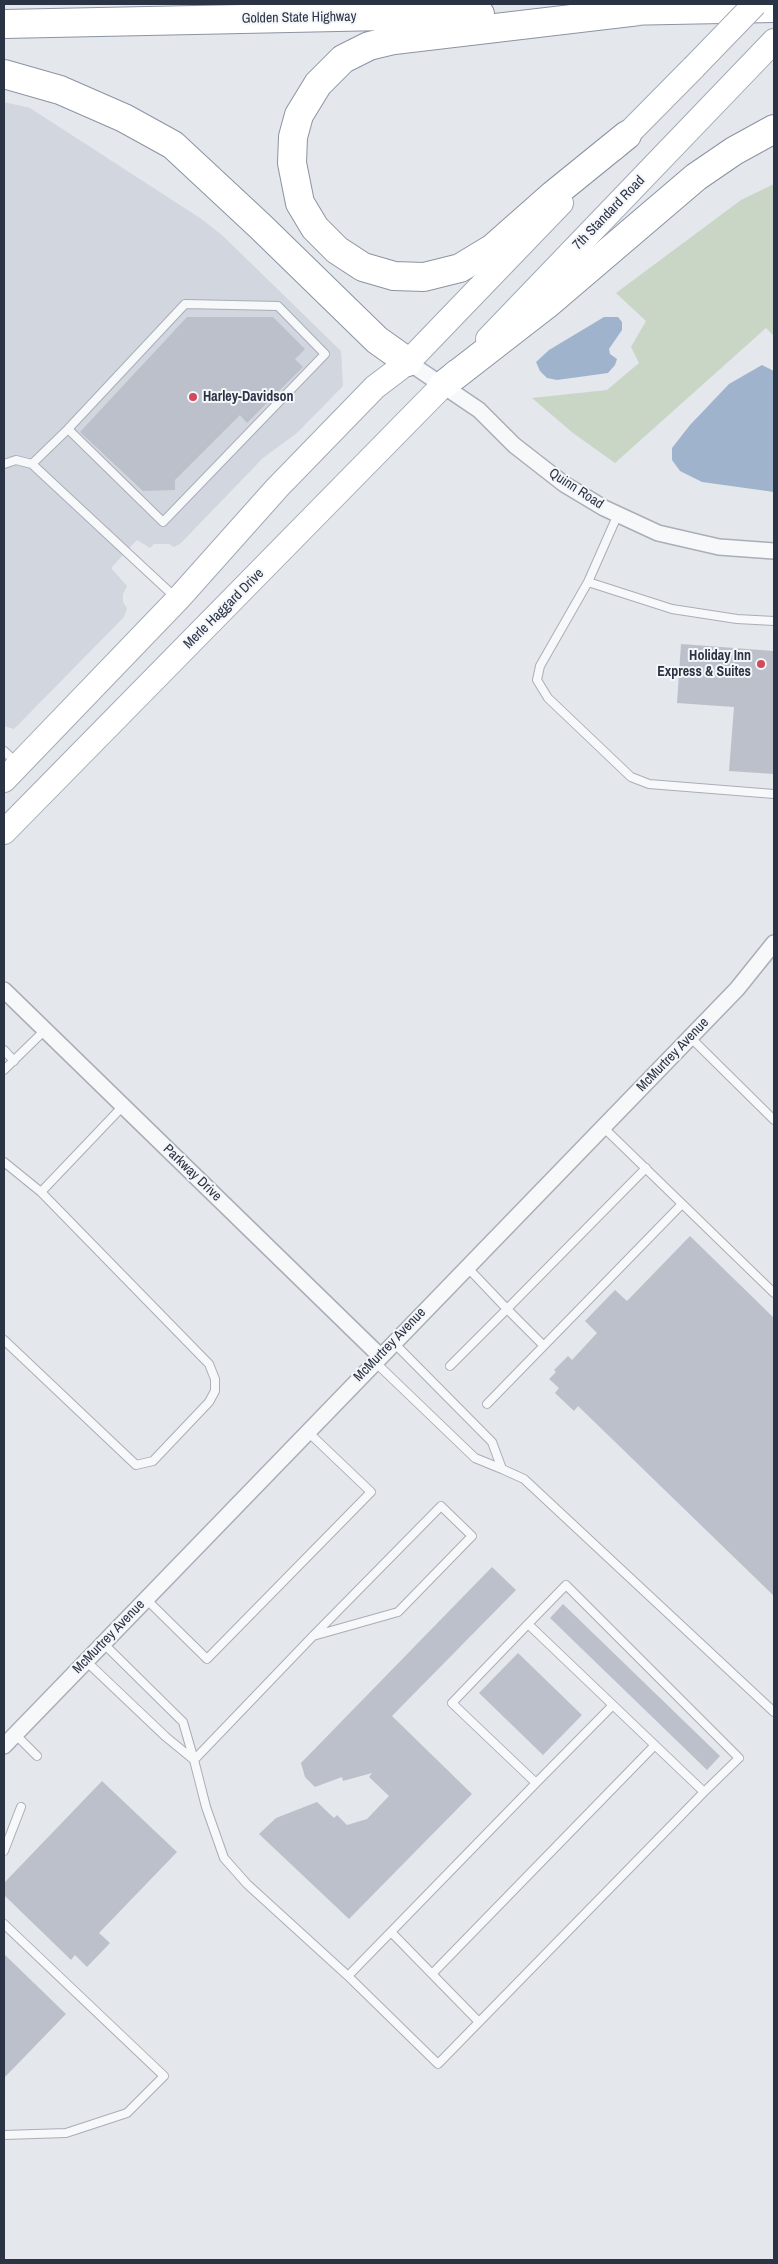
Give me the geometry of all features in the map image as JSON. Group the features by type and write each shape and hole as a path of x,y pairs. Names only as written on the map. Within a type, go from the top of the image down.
{"highway":[{"name":"Golden State Highway","path":"4,24 774,8"},
{"path":"627,135 552,195 493,248 460,268 424,277 409,278 386,274 363,266 337,250 315,228 300,203 292,163 293,137 299,115 318,84 343,59 369,46 394,40 639,11"},
{"path":"4,74 60,90 124,118 173,145 260,226 377,340 408,362"},
{"path":"443,385 546,306 696,177 734,151 774,129"}],"main road":[{"path":"9,765 178,599 277,488 375,387 408,362 755,4"},
{"name":"7th Standard Road","path":"443,385 774,41"},
{"name":"Merle Haggard Drive","path":"4,832 443,385"}],"street":[{"name":"Quinn Road","path":"408,362 479,410 514,445 564,484 618,514 658,533 719,547 774,551"},
{"name":"McMurtrey Avenue","path":"4,1746 393,1342 737,989 774,943"},
{"name":"Parkway Drive","path":"4,990 377,1359"}],"lane":[{"path":"32,464 68,429 185,304 278,306 325,354 163,522 68,429"},
{"path":"4,464 16,460 32,464 178,599"},
{"path":"618,514 588,582 540,666 537,680 548,698 631,777 649,784 774,794"},
{"path":"588,582 672,609 736,619 774,621"},
{"path":"4,1070 45,1030"},
{"path":"690,1038 774,1120"},
{"path":"4,1050 14,1060"},
{"path":"40,1192 123,1106"},
{"path":"603,1127 774,1293"},
{"path":"4,1162 40,1192 208,1364 215,1378 215,1391 210,1402 153,1461 136,1466 4,1340"},
{"path":"450,1366 646,1168"},
{"path":"487,1404 682,1204"},
{"path":"467,1267 543,1345"},
{"path":"393,1342 492,1442 502,1469"},
{"path":"377,1359 475,1458 524,1479 774,1712"},
{"path":"146,1599 207,1659 371,1492 307,1431"},
{"path":"194,1760 314,1636 441,1506 472,1536 398,1612 314,1636"},
{"path":"103,1643 183,1722 206,1807 224,1858 247,1884 348,1976 438,2064 739,1758 566,1585 452,1703 536,1783"},
{"path":"528,1624 704,1792"},
{"path":"86,1661 166,1737 194,1760"},
{"path":"348,1976 612,1705"},
{"path":"15,1734 37,1756"},
{"path":"432,1974 655,1745"},
{"path":"4,1851 21,1807"},
{"path":"4,1924 164,2076 128,2113 66,2133 4,2136"},
{"path":"391,1932 479,2022"}],"shaded area":[{"path":"4,102 30,108 200,218 222,235 341,351 343,386 297,433 263,458 181,543 174,547 169,544 154,544 150,548 137,540 111,568 127,586 123,594 123,602 127,608 124,617 14,729 4,726"}],"green space":[{"path":"774,184 774,336 766,328 615,463 573,433 532,398 607,390 639,363 631,347 646,321 616,293 741,200"}],"water":[{"path":"604,317 618,317 622,322 622,330 609,349 610,354 617,359 615,365 608,373 557,380 547,378 540,371 536,362 549,350"},
{"path":"762,365 774,371 774,492 702,482 680,471 672,460 672,448 690,425 729,384"}],"building":[{"path":"187,317 273,317 305,349 295,359 303,367 247,423 240,415 175,480 175,490 143,491 80,432"},
{"path":"681,644 774,651 774,774 729,771 734,707 677,703"},
{"path":"690,1236 774,1318 774,1596 578,1406 574,1411 555,1393 559,1388 549,1379 556,1372 554,1370 568,1356 572,1360 597,1333 585,1321 615,1290 627,1301"},
{"path":"492,1567 516,1590 392,1716 472,1794 349,1919 259,1834 276,1818 317,1802 334,1818 337,1815 347,1825 367,1819 389,1796 369,1777 372,1773 343,1781 342,1777 315,1787 305,1777 301,1763"},
{"path":"563,1604 720,1756 707,1770 550,1618"},
{"path":"518,1653 582,1715 543,1755 479,1693"},
{"path":"102,1781 177,1852 99,1933 110,1943 87,1967 75,1955 71,1960 4,1895 4,1883"},
{"path":"4,1954 66,2014 4,2078"}],"place":[{"name":"Harley-Davidson","path":"193,397"},
{"name":"Holiday Inn Express & Suites","path":"761,664"}]}
